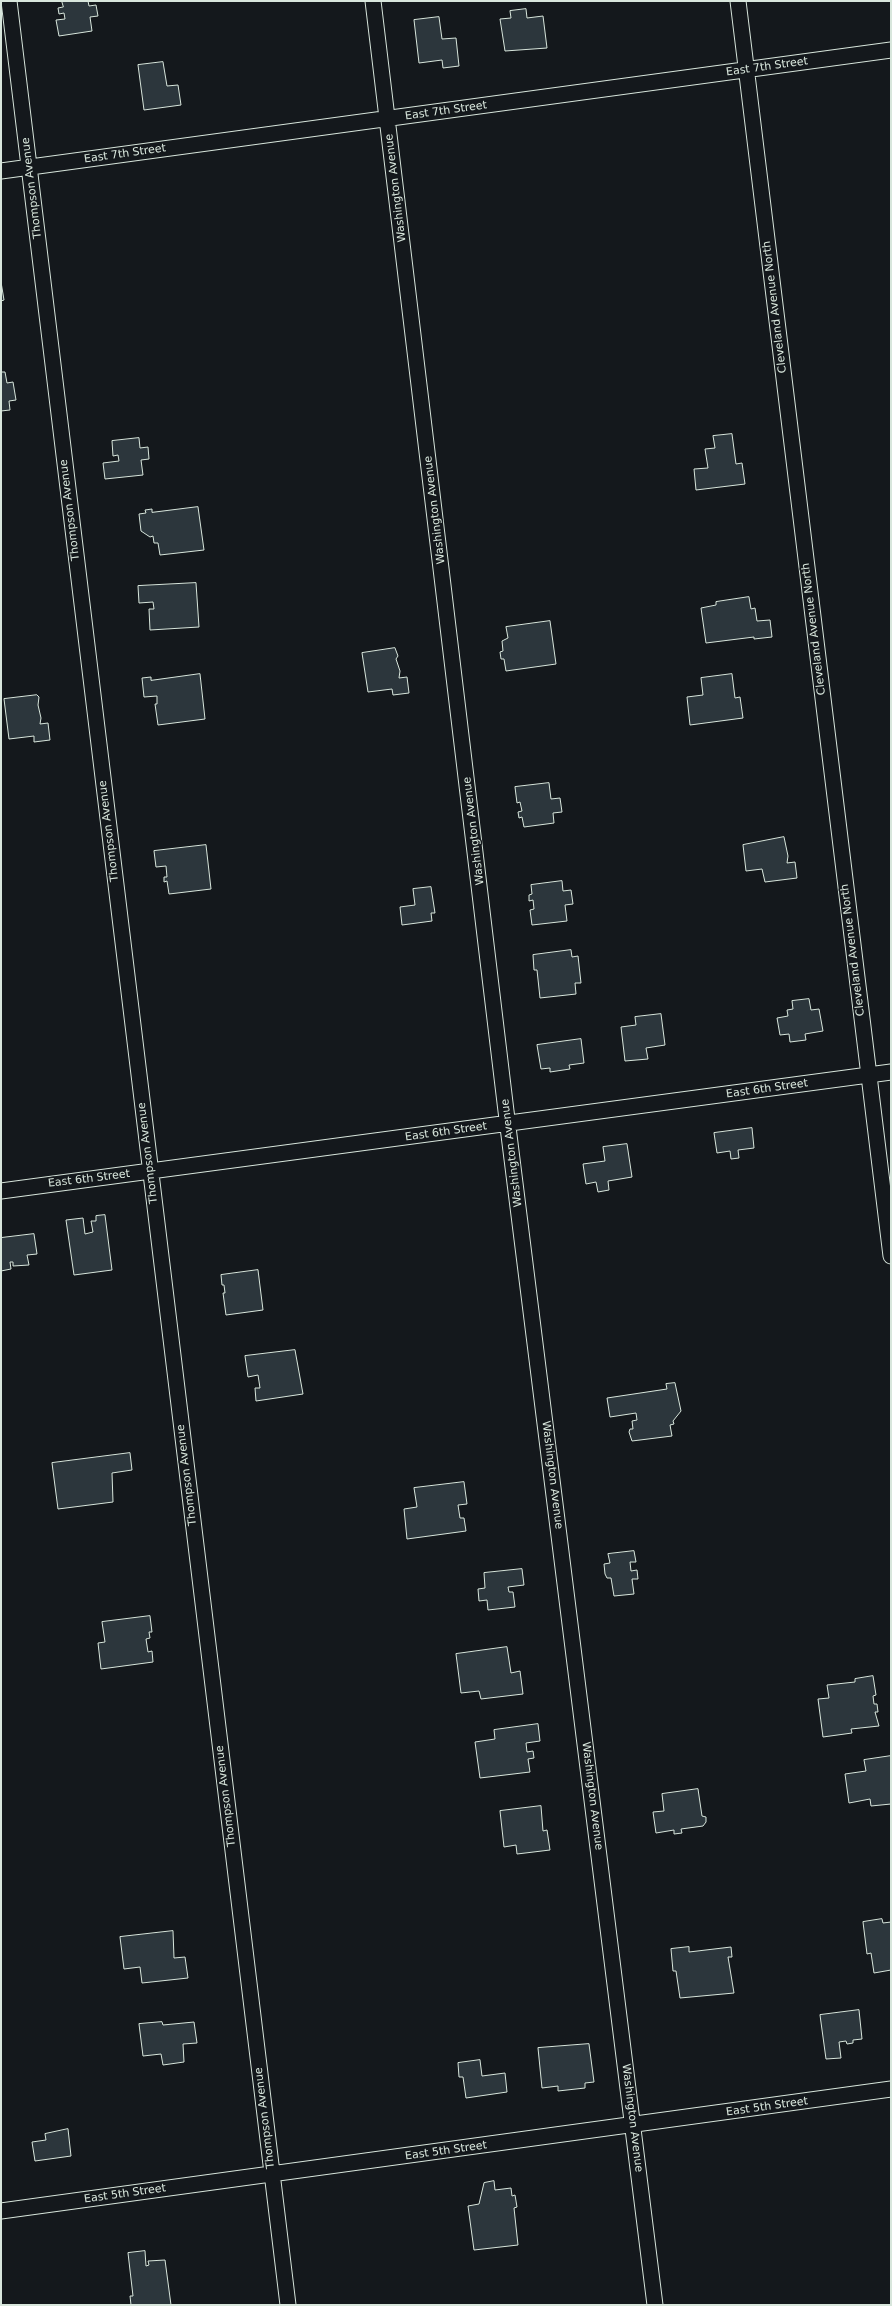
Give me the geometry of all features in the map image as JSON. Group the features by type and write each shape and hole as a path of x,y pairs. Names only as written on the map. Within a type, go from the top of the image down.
{"street":[{"name":"Thompson Avenue","path":"9,1 288,2305"},
{"name":"Washington Avenue","path":"373,1 508,1124 655,2305"},
{"name":"Cleveland Avenue North","path":"738,1 891,1256"},
{"name":"East 7th Street","path":"1,171 891,50"},
{"name":"East 6th Street","path":"1,1191 891,1072"},
{"name":"East 5th Street","path":"1,2211 891,2090"}],"building":[{"path":"62,1 88,1 89,6 96,5 98,16 90,17 92,31 59,36 56,20 65,19 64,13 59,14 58,8 63,7"},
{"path":"526,9 527,18 543,16 547,48 505,51 500,19 511,18 510,11"},
{"path":"439,17 442,39 456,38 459,66 443,68 442,60 419,63 414,20"},
{"path":"163,62 167,86 178,85 181,105 144,110 138,65"},
{"path":"1,282 4,300 1,301"},
{"path":"1,372 5,372 7,383 13,382 16,400 9,401 10,410 1,411"},
{"path":"732,434 736,464 742,463 745,484 696,490 694,469 708,468 705,449 715,448 713,436"},
{"path":"139,438 140,448 148,447 149,459 141,460 143,475 105,479 103,463 119,461 118,455 113,456 112,441"},
{"path":"198,507 204,550 160,555 158,543 154,543 153,536 150,537 141,531 139,514 146,513 145,510 152,509 152,512"},
{"path":"196,583 199,627 150,630 149,609 154,609 153,602 139,603 138,586"},
{"path":"749,597 751,609 755,608 757,621 770,620 772,637 754,639 754,637 706,643 701,608 716,605 716,602"},
{"path":"550,621 556,664 506,671 504,659 501,659 500,652 503,651 502,641 508,638 506,627"},
{"path":"395,648 398,656 396,659 400,671 399,678 407,677 409,693 393,695 392,689 368,692 362,653"},
{"path":"200,674 205,719 158,725 155,704 157,704 157,696 144,697 142,678 151,677 151,680"},
{"path":"732,674 735,698 740,697 743,718 690,725 687,697 703,695 701,678"},
{"path":"37,695 39,697 38,705 41,718 40,724 48,723 50,740 34,742 34,736 9,739 4,699"},
{"path":"549,783 551,799 560,798 562,812 553,813 554,823 524,827 522,817 519,818 518,812 522,811 520,802 517,803 515,787"},
{"path":"784,837 788,856 787,863 795,862 797,878 765,882 762,869 746,871 743,845"},
{"path":"206,845 211,889 169,894 167,881 164,882 164,877 167,877 166,866 156,867 154,851"},
{"path":"562,881 563,891 571,890 573,904 565,905 567,921 532,925 530,910 534,909 533,900 529,901 529,895 532,894 531,885"},
{"path":"431,887 435,913 431,913 432,921 402,925 400,907 415,905 413,889"},
{"path":"571,950 572,957 578,956 581,983 575,983 576,994 540,998 537,970 534,970 533,955"},
{"path":"809,999 811,1010 819,1009 823,1031 805,1034 806,1040 790,1042 789,1034 780,1035 777,1018 788,1016 787,1010 793,1009 792,1001"},
{"path":"661,1014 665,1045 646,1048 648,1059 625,1061 621,1027 636,1025 635,1017"},
{"path":"581,1039 584,1063 569,1065 570,1069 550,1072 550,1068 541,1069 537,1045"},
{"path":"752,1128 754,1148 738,1150 739,1158 731,1159 730,1151 717,1153 714,1133"},
{"path":"627,1144 632,1177 608,1181 609,1190 598,1192 596,1182 586,1184 583,1164 605,1161 603,1147"},
{"path":"105,1215 112,1270 74,1275 66,1220 83,1218 85,1234 93,1232 91,1221 96,1221 96,1216"},
{"path":"34,1234 37,1254 27,1255 29,1265 13,1266 13,1262 10,1262 11,1269 1,1271 1,1238"},
{"path":"258,1270 263,1310 226,1315 223,1293 225,1293 224,1285 222,1285 221,1275"},
{"path":"295,1350 303,1394 256,1401 255,1388 260,1388 258,1375 248,1377 245,1356"},
{"path":"675,1383 681,1411 673,1421 674,1424 670,1425 672,1436 632,1441 629,1432 630,1429 633,1429 632,1421 637,1420 636,1413 610,1417 607,1398 667,1389 666,1384"},
{"path":"130,1453 132,1470 112,1473 113,1502 58,1509 52,1463"},
{"path":"464,1482 467,1504 458,1505 460,1518 464,1518 466,1531 407,1539 404,1509 417,1507 414,1488"},
{"path":"634,1551 636,1562 630,1562 631,1571 637,1570 638,1579 632,1579 634,1594 614,1596 611,1578 607,1578 605,1574 604,1564 610,1563 608,1554"},
{"path":"522,1569 524,1585 508,1587 509,1592 513,1592 515,1607 488,1610 487,1600 479,1601 478,1589 485,1588 484,1573"},
{"path":"150,1616 152,1632 149,1632 150,1638 146,1639 148,1652 152,1651 153,1662 101,1669 98,1643 105,1642 102,1622"},
{"path":"507,1647 511,1673 520,1671 523,1694 481,1699 479,1691 461,1693 456,1654"},
{"path":"873,1676 876,1695 873,1696 874,1704 877,1704 878,1712 875,1712 879,1726 851,1729 852,1733 823,1737 818,1699 829,1698 827,1685 855,1682 855,1679"},
{"path":"538,1724 540,1741 526,1743 527,1752 533,1751 534,1758 528,1759 530,1772 480,1778 475,1742 495,1739 494,1730"},
{"path":"891,1756 891,1804 871,1806 870,1799 849,1803 845,1774 866,1771 864,1760"},
{"path":"698,1789 702,1816 706,1817 706,1822 703,1826 681,1829 682,1833 674,1834 674,1830 656,1833 653,1812 664,1811 662,1794"},
{"path":"541,1806 543,1831 547,1830 550,1850 517,1854 516,1845 504,1847 500,1811"},
{"path":"882,1919 883,1923 891,1922 891,1970 874,1973 871,1953 867,1954 863,1922"},
{"path":"173,1931 174,1958 185,1957 188,1978 142,1983 140,1967 124,1969 120,1937"},
{"path":"689,1947 689,1952 731,1947 732,1957 728,1957 734,1993 680,1998 676,1971 673,1971 671,1949"},
{"path":"859,2010 862,2039 853,2040 853,2043 847,2044 846,2041 839,2042 841,2058 826,2059 820,2015"},
{"path":"162,2022 163,2025 194,2022 197,2043 183,2044 184,2062 163,2065 161,2054 143,2056 139,2024"},
{"path":"589,2044 594,2082 585,2083 585,2088 558,2091 558,2086 542,2088 538,2048"},
{"path":"480,2060 482,2076 505,2073 507,2092 466,2098 463,2077 459,2077 458,2063"},
{"path":"68,2129 71,2156 35,2161 32,2142 46,2140 45,2134"},
{"path":"494,2181 495,2190 511,2188 512,2196 515,2195 517,2207 514,2208 518,2245 474,2250 468,2206 479,2204 484,2183"},
{"path":"145,2251 146,2266 149,2265 148,2261 165,2260 171,2305 131,2305 130,2296 133,2296 128,2253"}]}
